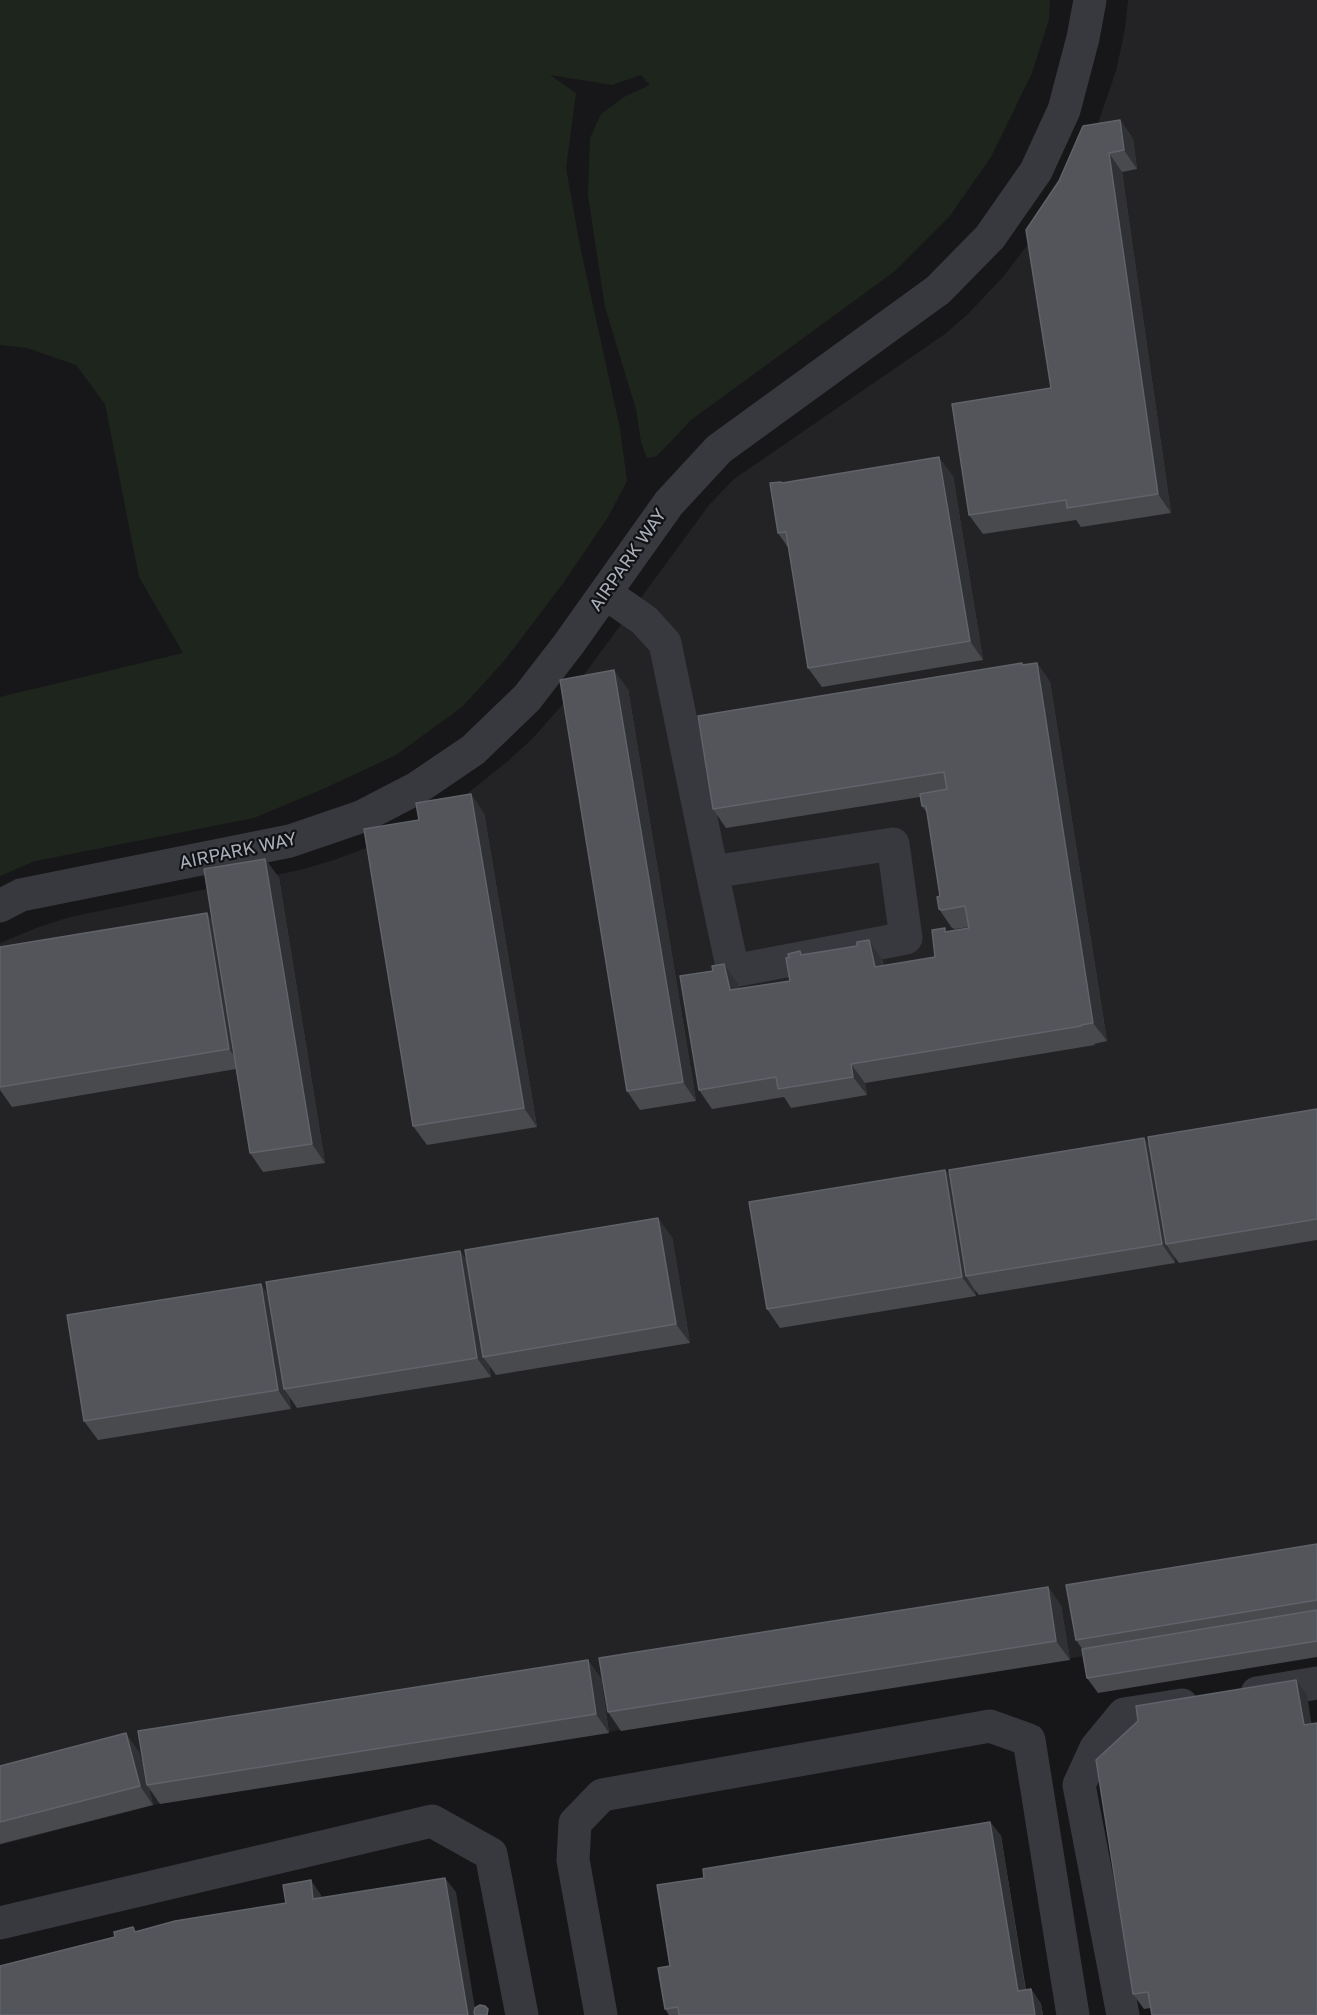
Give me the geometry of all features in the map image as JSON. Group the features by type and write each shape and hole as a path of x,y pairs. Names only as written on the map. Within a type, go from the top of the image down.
{"street":[{"name":"AIRPARK WAY","path":"0,906 21,896 290,841 372,812 417,788 473,750 526,698 669,503 719,449 938,290 990,237 1035,171 1064,110 1083,38 1090,0"},
{"path":"605,592 644,620 665,643 712,872 733,971 906,938 893,844 712,872"},
{"path":"1123,2015 1079,1785 1096,1748 1124,1714 1317,1683"},
{"path":"601,2015 573,1860 575,1823 602,1795 990,1726 1029,1740 1073,2015"},
{"path":"0,1923 432,1821 491,1854 522,2015"}],"shaded area":[{"path":"0,0 1050,0 1049,19 1032,73 991,157 949,217 895,271 691,420 657,456 647,458 641,442 636,409 605,307 588,195 590,138 601,114 624,97 650,85 641,75 612,85 550,75 576,93 566,168 580,246 620,429 627,481 608,517 564,582 504,661 462,707 396,755 254,818 35,861 0,876 0,697 183,653 139,577 105,404 76,365 27,348 0,345"},
{"path":"1128,0 1317,0 1317,1619 162,1803 0,1845 0,943 70,917 300,870 334,860 369,847 458,801 508,761 558,710 709,505 734,479 945,334 968,314 1003,277 1042,226 1094,135 1116,71 1125,29"}],"building":[{"path":"1120,120 1124,150 1109,153 1158,494 1067,508 1066,500 969,515 952,404 1051,388 1026,230 1059,181 1083,126"},
{"path":"939,457 970,641 808,668 786,532 778,533 770,483 782,483"},
{"path":"1022,663 1022,665 1037,663 1093,1023 851,1064 853,1077 778,1089 776,1077 699,1090 680,976 713,971 712,966 724,964 730,990 790,981 786,958 789,957 788,954 800,951 801,955 857,946 857,942 869,940 875,967 935,957 932,930 945,928 945,932 969,928 965,906 939,909 937,897 940,896 926,806 922,806 920,794 947,789 944,772 713,809 698,716"},
{"path":"614,670 683,1082 627,1091 560,680"},
{"path":"471,794 524,1108 413,1126 364,829 419,820 416,803"},
{"path":"265,859 312,1144 250,1153 204,869"},
{"path":"207,913 229,1049 0,1087 0,947"},
{"path":"1317,1109 1317,1219 1166,1244 1148,1137"},
{"path":"1144,1138 1162,1244 966,1276 949,1170"},
{"path":"945,1170 962,1277 767,1309 749,1202"},
{"path":"658,1218 676,1324 483,1357 465,1250"},
{"path":"460,1251 477,1358 284,1389 266,1282"},
{"path":"261,1284 278,1390 84,1421 67,1315"},
{"path":"1317,1544 1317,1600 1076,1640 1066,1585"},
{"path":"1048,1587 1056,1641 608,1712 599,1658"},
{"path":"1317,1610 1317,1641 1087,1678 1082,1649"},
{"path":"588,1660 596,1714 147,1785 138,1731"},
{"path":"1296,1680 1304,1725 1317,1723 1317,2015 1152,2015 1148,1992 1133,1994 1096,1760 1138,1721 1136,1706"},
{"path":"126,1733 140,1786 0,1822 0,1766"},
{"path":"990,1822 1018,1991 1031,1989 1035,2015 679,2015 678,2007 665,2009 658,1968 670,1966 657,1885 704,1878 703,1869"},
{"path":"445,1878 468,2015 0,2015 0,1966 115,1937 114,1932 133,1927 135,1932 175,1921 286,1903 283,1885 311,1880 313,1899"},
{"path":"480,2005 488,2009 487,2015 475,2015 475,2008"}]}
